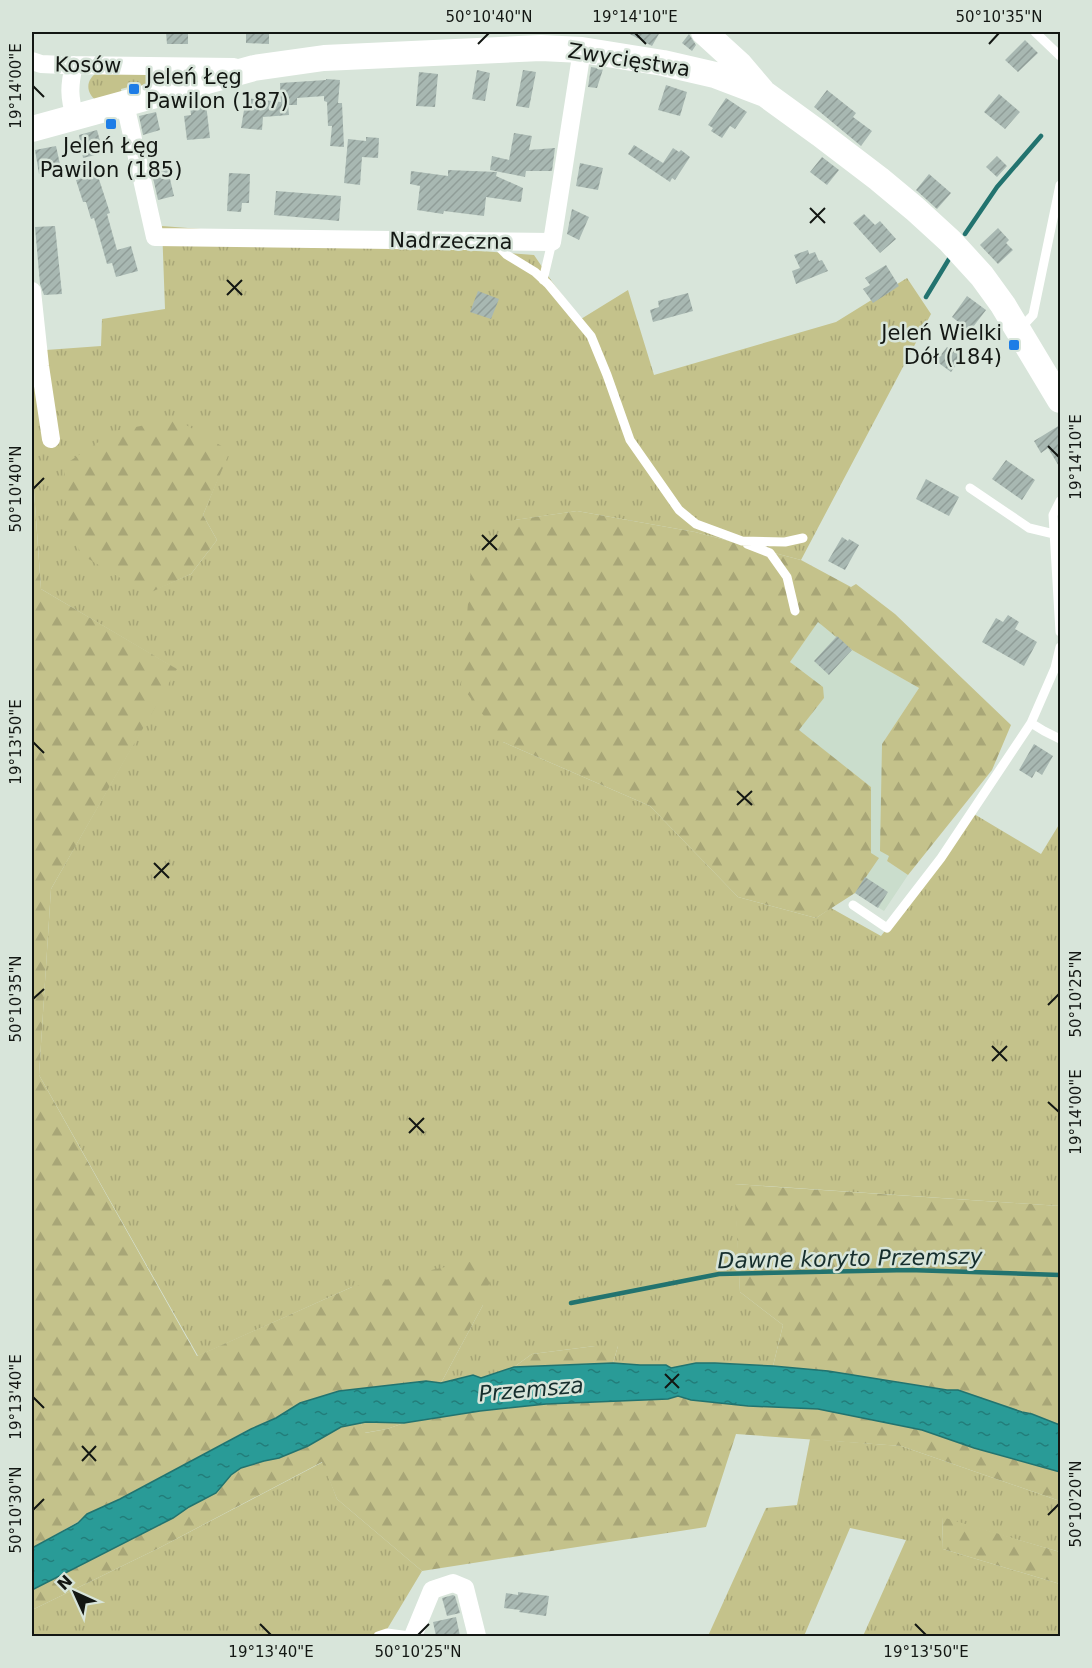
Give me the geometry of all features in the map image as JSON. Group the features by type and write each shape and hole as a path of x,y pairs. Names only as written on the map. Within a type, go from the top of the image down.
{"street":[{"path":"704,32 739,64 765,94"},
{"name":"Zwycięstwa","path":"32,129 254,68 324,58 541,48 582,50 663,63 715,75 765,94 879,179 943,234 981,276 1003,306 1060,400"},
{"path":"552,242 582,50"},
{"name":"Kosów","path":"32,61 41,64 254,68"},
{"path":"74,65 70,83 70,100 75,117"},
{"name":"Nadrzeczna","path":"125,104 155,237 552,242"},
{"path":"32,291 51,439"},
{"path":"412,1636 432,1590 453,1583 465,1588 477,1636"}],"lane":[{"path":"1035,32 1060,56"},
{"path":"1018,331 1034,315 1060,185"},
{"path":"494,241 507,255 536,272 591,336 630,440 679,510 696,524 770,553 787,577 795,611"},
{"path":"543,280 552,242"},
{"path":"970,488 1029,528 1054,534"},
{"path":"1060,501 1053,515 1060,632"},
{"path":"742,542 785,542 802,538"},
{"path":"853,905 887,928 941,858 1031,723 1055,668 1060,646"},
{"path":"1031,723 1060,739"},
{"path":"378,1636 387,1633 412,1636"}],"shaded area":[{"path":"818,621 852,650 919,688 882,744 890,856 887,861 908,875 884,911 855,893 865,877 871,854 871,787 798,730 824,698 790,662"}],"green space":[{"path":"192,71 142,89 140,84 121,89 122,95 96,100 92,97 88,86 91,78 98,72"},
{"path":"162,226 534,255 581,319 628,290 654,375 836,322 907,278 931,314 801,560 695,532 577,511 515,520 503,742 650,806 738,897 816,918 831,908 881,936 974,814 1041,854 1060,823 1060,1206 735,1184 740,1292 783,1325 773,1366 715,1363 671,1368 613,1363 618,1346 595,1346 532,1354 514,1367 481,1378 473,1375 441,1383 483,1305 352,1287 198,1356 39,1075 51,889 176,669 41,589 32,462 32,351 101,346 102,319 165,309","holes":["229,451 203,515 217,540 191,574 147,593"]},
{"path":"176,419 230,451 203,515 217,540 191,574 147,594 82,555 68,528 64,465 115,431"},
{"path":"32,462 41,589 177,669 51,889 39,1075 197,1356 352,1287 497,1256 483,1305 441,1383 426,1381 339,1391 300,1403 276,1418 250,1429 120,1499 87,1514 78,1522 32,1548"},
{"path":"577,511 695,532 801,560 851,587 856,584 895,614 1011,725 992,770 908,875 887,861 889,856 880,851 882,744 919,688 852,650 818,622 790,662 823,687 824,698 799,730 871,787 871,853 879,858 855,893 816,918 738,897 650,806 503,742 461,685 471,568 514,520"},
{"path":"734,1184 1060,1206 1060,1425 958,1390 828,1371 773,1366 783,1325 740,1292"},
{"path":"595,1346 618,1346 613,1363 514,1367 532,1354"},
{"path":"677,1396 691,1400 748,1406 818,1409 922,1430 974,1448 1060,1472 1060,1501 901,1446 736,1434 706,1527 422,1571 337,1499 322,1462 159,1548 32,1610 32,1590 173,1518 241,1468 279,1458 308,1446 340,1427 361,1423 365,1433 404,1423 480,1411 546,1404 668,1399"},
{"path":"361,1423 404,1423 364,1433"},
{"path":"810,1439 901,1446 1060,1501 1060,1552 942,1518 943,1549 1060,1584 1060,1636 863,1636 906,1540 850,1528 804,1636 708,1636 766,1508 797,1505"},
{"path":"323,1462 337,1499 422,1571 383,1636 32,1636 32,1610 159,1548"},
{"path":"942,1517 1060,1552 1060,1584 943,1549"}],"water":[{"name":"Przemsza","path":"613,1363 666,1365 671,1368 696,1363 773,1366 828,1371 958,1390 1060,1425 1060,1472 974,1448 922,1430 818,1409 748,1406 691,1400 678,1396 668,1399 546,1404 480,1411 404,1423 366,1422 341,1427 308,1446 279,1458 241,1468 231,1475 216,1493 173,1518 32,1590 32,1548 78,1523 87,1514 276,1418 300,1403 339,1391 426,1381 441,1383 473,1375 481,1378 514,1367"}],"building":[{"path":"166,32 188,32 188,44 167,44"},
{"path":"246,32 269,32 269,44 246,43"},
{"path":"626,32 660,32 652,46"},
{"path":"689,34 696,45 692,51 682,43"},
{"path":"1025,40 1038,53 1018,72 1005,60"},
{"path":"591,67 603,69 597,88 588,87"},
{"path":"477,70 490,73 485,101 472,99"},
{"path":"523,70 536,72 529,108 516,106"},
{"path":"419,72 438,74 435,107 416,106"},
{"path":"340,80 338,103 342,103 344,147 330,146 332,126 328,126 327,102 324,101 324,96 297,98 297,105 288,105 289,115 263,117 262,130 241,128 246,98 281,102 280,83"},
{"path":"666,85 687,92 680,116 658,110"},
{"path":"827,90 856,113 853,117 872,131 861,146 814,107"},
{"path":"999,94 1020,112 1005,129 984,112"},
{"path":"726,98 747,112 735,129 730,126 722,138 711,131 713,128 708,125"},
{"path":"206,104 210,138 187,140 184,116 191,115 190,106"},
{"path":"156,112 160,130 143,135 139,116"},
{"path":"97,130 102,148 94,150 95,155 83,158 79,135"},
{"path":"514,133 532,136 529,150 555,148 552,171 526,171 525,177 490,170 492,156 509,160"},
{"path":"366,137 379,138 378,158 362,157 360,185 344,183 348,139 366,141"},
{"path":"634,145 663,163 673,148 679,152 681,150 690,157 675,180 672,178 670,182 628,154"},
{"path":"56,146 61,169 39,174 35,150"},
{"path":"997,156 1007,166 997,177 986,167"},
{"path":"822,157 839,170 827,185 810,172"},
{"path":"580,163 603,168 598,190 576,186"},
{"path":"167,166 174,196 158,200 151,169"},
{"path":"448,170 497,172 496,176 523,188 521,202 486,197 484,216 417,210 420,186 410,184 411,171 448,176"},
{"path":"97,173 110,213 107,214 117,250 131,246 138,271 116,277 112,263 107,264 94,218 91,219 76,180"},
{"path":"229,173 250,174 249,203 242,203 241,212 227,211"},
{"path":"929,174 951,193 937,209 916,190"},
{"path":"276,191 341,196 339,221 274,215"},
{"path":"572,209 589,217 579,240 567,234"},
{"path":"864,214 875,225 880,221 896,239 880,253 853,223"},
{"path":"55,226 62,294 44,295 40,284 35,227"},
{"path":"998,228 1009,240 1006,243 1013,250 998,264 980,245"},
{"path":"808,250 809,254 815,252 828,271 796,284 792,271 800,268 794,255"},
{"path":"886,265 899,286 873,303 863,289 870,285 865,278"},
{"path":"478,291 499,299 491,319 470,312"},
{"path":"688,293 693,311 653,322 650,310 659,307 658,301"},
{"path":"967,296 986,310 970,331 952,317"},
{"path":"947,347 962,357 951,372 936,361"},
{"path":"1060,425 1060,468 1048,448 1041,453 1034,441"},
{"path":"1006,460 1035,480 1022,500 992,479"},
{"path":"926,479 959,497 949,516 916,499"},
{"path":"842,537 859,545 845,570 828,561"},
{"path":"1008,615 1019,622 1015,629 1037,642 1024,666 982,642 996,618 1003,622"},
{"path":"837,636 852,650 829,675 814,661"},
{"path":"1034,744 1053,756 1042,775 1036,771 1032,778 1019,770"},
{"path":"865,877 888,892 878,908 855,893"},
{"path":"518,1592 549,1596 546,1616 504,1608 506,1593 518,1595"},
{"path":"453,1595 460,1613 447,1616 442,1598"},
{"path":"456,1617 460,1636 436,1636 433,1622"}],"waterway":[{"path":"965,234 997,187 1041,136"},
{"path":"926,297 949,259"},
{"name":"Dawne koryto Przemszy","path":"571,1303 719,1274 909,1270 1060,1275"}],"place":[{"name":"Jeleń Łęg Pawilon (187)","path":"134,89"},
{"name":"Jeleń Łęg Pawilon (185)","path":"111,124"},
{"name":"Jeleń Wielki Dół (184)","path":"1014,345"}]}
